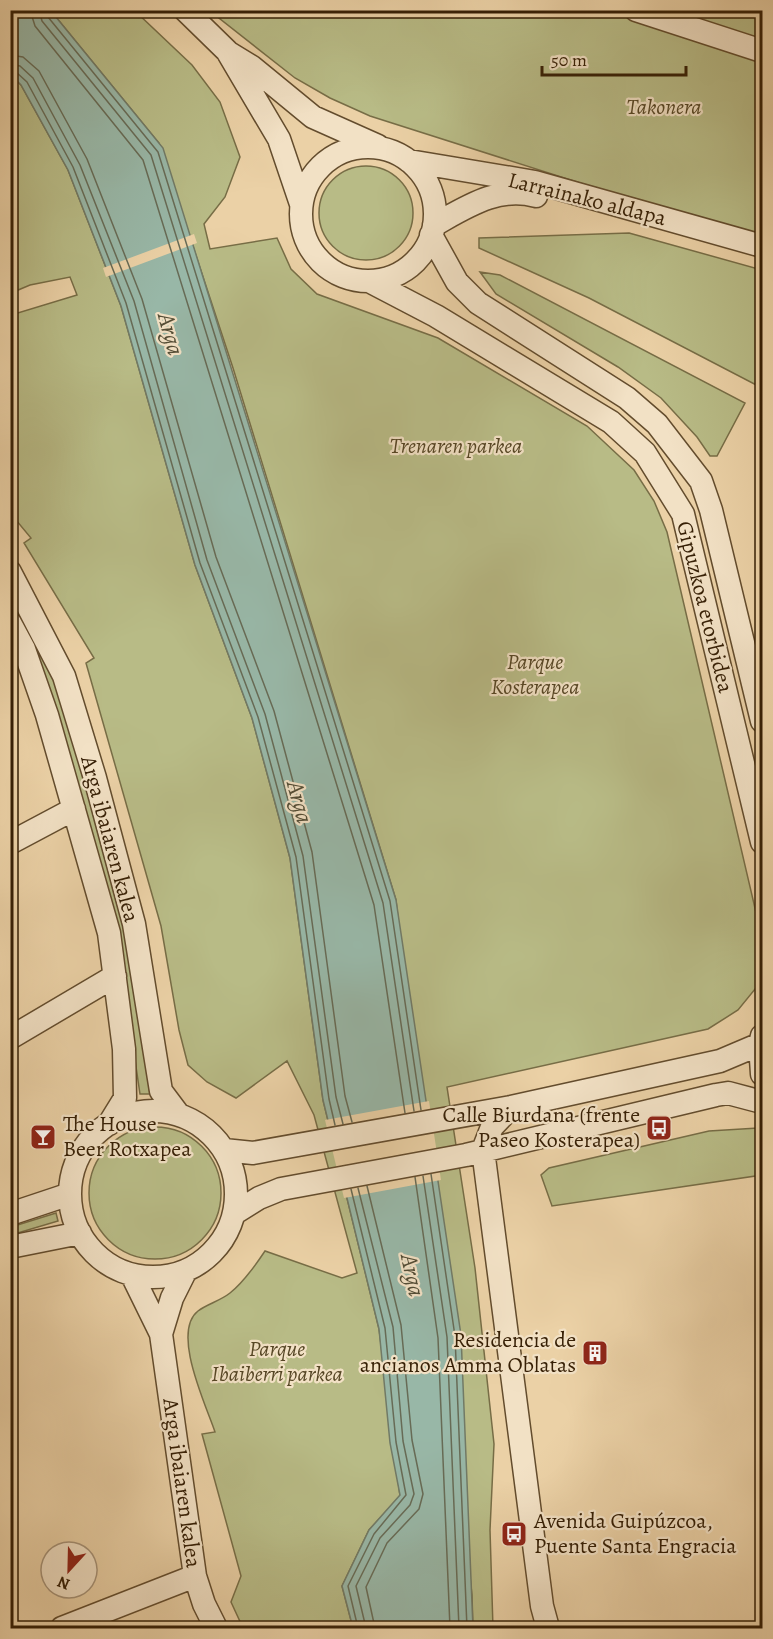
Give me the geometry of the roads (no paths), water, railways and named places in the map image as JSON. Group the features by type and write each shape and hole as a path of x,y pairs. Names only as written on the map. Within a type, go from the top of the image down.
{"street":[{"path":"186,10 227,51 252,67 313,117 409,160 427,183 435,211 433,230 414,262 386,278 369,280 339,274 313,253 305,238 301,221 301,204 308,183 321,165 339,153 360,147 382,148"},
{"path":"636,10 762,51"},
{"path":"227,51 279,139 301,204"},
{"name":"Larrainako aldapa","path":"409,160 535,182 762,246"},
{"name":"Larrainako aldapa","path":"433,230 490,196 530,195 762,261"},
{"name":"Gipuzkoa etorbidea","path":"433,230 457,282 478,303 627,398 657,424 702,481 762,721"},
{"name":"Gipuzkoa etorbidea","path":"369,280 435,316 611,422 645,453 682,514 762,842"},
{"name":"Arga ibaiaren kalea","path":"10,572 64,676 95,778 134,924 161,1091 179,1115"},
{"name":"Arga ibaiaren kalea","path":"10,623 24,649 47,715 109,933 124,1049 125,1098 109,1124"},
{"path":"10,843 74,809"},
{"path":"10,1038 115,976"},
{"path":"224,1150 253,1153 511,1107 720,1061 761,1040 762,1074"},
{"path":"235,1213 259,1198 301,1184 461,1156 716,1095 728,1093 762,1102"},
{"path":"511,1107 492,1128 483,1150 491,1193 542,1606 548,1629"},
{"path":"155,1111 179,1115 212,1135 224,1150 233,1170 237,1191 235,1213 227,1233 214,1251 185,1272 156,1277 132,1275 111,1266 93,1251 80,1233 72,1214 70,1194 75,1167 88,1142 109,1124 131,1114 155,1111"},
{"path":"10,1214 70,1194"},
{"path":"10,1247 80,1233"},
{"name":"Arga ibaiaren kalea","path":"160,1334 172,1299 185,1272"},
{"name":"Arga ibaiaren kalea","path":"132,1275 160,1334 195,1576 204,1604 216,1629"},
{"path":"62,1629 195,1576"}],"water":[{"name":"Arga","path":"10,11 51,11 163,148 396,900 461,1335 473,1628 353,1628 342,1586 369,1530 400,1495 390,1443 379,1329 323,1100 290,858 252,718 195,565 121,306 68,170 21,85 11,75"}],"place":[{"name":"Calle Biurdana (frente Paseo Kosterapea)","path":"659,1128"},
{"name":"The House Beer Rotxapea","path":"43,1137"},
{"name":"Residencia de ancianos Amma Oblatas","path":"595,1353"},
{"name":"Avenida Guipúzcoa, Puente Santa Engracia","path":"514,1534"}],"park label":[{"name":"Takonera","path":"664,107"},
{"name":"Trenaren parkea","path":"456,446"},
{"name":"Parque Kosterapea","path":"535,674"},
{"name":"Parque Ibaiberri parkea","path":"277,1362"}]}
